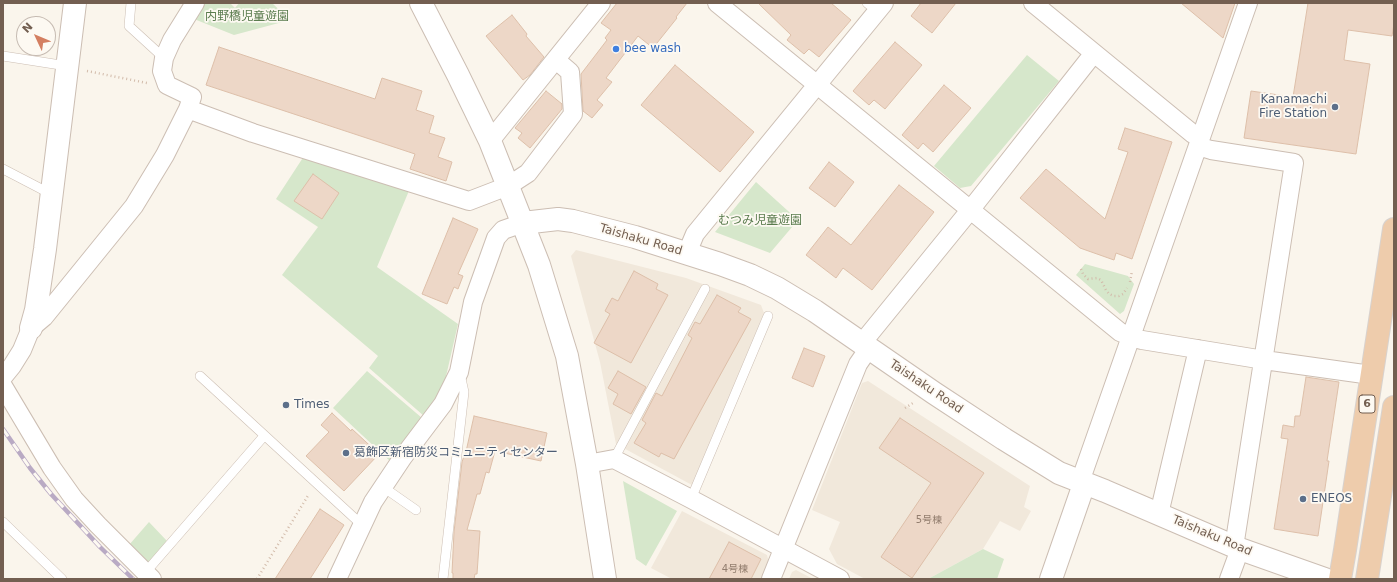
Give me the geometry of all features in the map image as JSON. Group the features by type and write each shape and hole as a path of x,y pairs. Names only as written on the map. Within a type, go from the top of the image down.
{"highway":[{"name":"6","path":"1340,579 1394,229"},
{"name":"6","path":"1367,579 1394,407"}],"street":[{"path":"3,378 22,350 31,328 36,310 75,3"},
{"path":"31,328 44,317 134,206 166,154 188,109 192,97 166,84 162,71 164,58 172,40 195,3"},
{"path":"420,3 458,75 490,141 539,265 567,356 587,464 605,579"},
{"path":"490,141 601,3"},
{"path":"717,3 1120,332 1131,337 1198,349 1371,375"},
{"path":"1033,3 1211,150 1294,163 1237,548 1229,579"},
{"path":"1051,579 1084,484 1081,479 1248,3"},
{"path":"688,253 695,234 817,84 876,6"},
{"path":"771,579 865,346 1094,53"},
{"path":"188,109 253,133 470,200 508,186 528,173 573,114 570,72 556,60"},
{"name":"Taishaku Road","path":"523,223 558,219 573,221 635,237 688,253 750,275 777,288 815,311 1004,439 1059,473 1237,548 1325,579"},
{"path":"337,579 373,502 443,404 459,372 473,302 496,238 504,230 523,223"},
{"path":"1159,514 1198,349"},
{"path":"3,386 52,468 74,499 148,576"},
{"path":"587,464 614,459 840,579"}],"lane":[{"path":"131,3 128,26 164,58"},
{"path":"3,56 67,66"},
{"path":"3,169 51,194"},
{"path":"614,459 705,289"},
{"path":"690,499 768,316"},
{"path":"443,579 464,392 459,372"},
{"path":"200,376 362,526"},
{"path":"148,576 264,436"},
{"path":"383,488 416,510"},
{"path":"3,522 62,579"}],"path":[{"path":"67,66 77,70 143,82 166,84"},
{"path":"1081,269 1083,274 1088,279 1096,278 1101,280 1108,294 1114,296 1123,294 1127,289 1132,271"},
{"path":"905,408 914,402"},
{"path":"257,579 316,484"}],"shaded area":[{"path":"576,250 686,278 761,305 764,313 692,485 616,444 600,362 571,256"},
{"path":"868,381 1030,486 1024,507 1031,511 1020,531 1000,521 983,549 928,579 865,579 837,564 829,549 840,522 812,510 862,383"},
{"path":"682,511 767,555 769,563 762,579 672,579 651,568"},
{"path":"796,570 813,579 789,579 792,572"}],"green space":[{"name":"内野橋児童遊園","path":"203,3 230,3 235,8 239,3 272,3 290,20 234,35 194,19"},
{"path":"1027,55 1059,81 971,186 960,188 934,166"},
{"path":"306,153 411,186 377,267 458,324 444,385 424,416 369,368 378,356 282,275 318,227 276,199"},
{"name":"むつみ児童遊園","path":"756,182 798,220 770,253 715,232"},
{"path":"1085,264 1128,276 1134,284 1124,311 1120,314 1076,275"},
{"path":"367,371 422,418 391,462 333,408"},
{"path":"623,481 677,511 646,566 636,559"},
{"path":"149,522 167,541 148,563 129,545"},
{"path":"983,549 1004,559 997,579 928,579"}],"building":[{"path":"617,3 687,3 653,48 638,36 606,78 612,82 597,100 603,105 592,118 583,111 581,74 607,40 605,38 611,30 601,23"},
{"path":"758,3 831,3 851,20 819,57 809,49 804,54 787,40 791,35"},
{"path":"921,3 956,3 932,33 911,16"},
{"path":"1181,3 1235,3 1223,38"},
{"path":"1308,3 1394,3 1394,24 1392,36 1348,30 1344,60 1370,64 1356,154 1244,138 1251,91 1293,97"},
{"path":"512,15 527,34 526,36 544,57 530,75 523,80 486,36"},
{"path":"895,42 922,65 885,109 874,100 869,105 853,91"},
{"path":"219,47 375,99 382,78 422,91 416,110 434,116 429,133 445,138 438,157 452,162 446,181 410,169 415,154 206,85"},
{"path":"675,65 754,132 720,172 641,105"},
{"path":"944,85 971,108 933,152 923,143 918,149 902,135"},
{"path":"546,91 562,104 562,109 530,148 518,138 522,133 515,128"},
{"path":"1125,128 1172,142 1132,259 1116,253 1114,260 1080,248 1020,198 1046,169 1105,219 1128,152 1118,149"},
{"path":"829,162 854,182 835,207 809,188"},
{"path":"313,174 339,193 322,219 294,201"},
{"path":"899,185 934,212 872,290 843,268 836,278 806,255 828,227 851,245"},
{"path":"453,218 478,229 458,274 463,276 458,289 454,287 447,304 422,294"},
{"path":"634,271 658,284 656,289 668,295 631,363 594,343 610,314 605,311 612,298 618,301"},
{"path":"717,295 741,308 738,312 751,319 674,459 661,453 659,457 634,443 646,423 642,420 656,393 662,396 692,338 688,335 695,322 700,324"},
{"path":"804,348 825,356 813,387 792,378"},
{"path":"618,371 646,387 631,414 613,404 618,394 608,388"},
{"path":"1306,377 1339,382 1327,461 1329,461 1318,536 1274,529 1288,439 1281,438 1283,425 1294,427 1295,416 1300,416"},
{"path":"332,413 379,454 344,491 306,456 329,432 321,425"},
{"path":"474,416 547,433 541,461 495,451 489,473 486,472 480,494 477,494 467,530 480,531 477,574 475,574 474,579 453,579 454,532 462,462 465,456"},
{"path":"900,418 984,473 912,578 881,557 931,483 879,448"},
{"path":"320,509 344,525 310,579 275,579"},
{"path":"729,542 761,559 751,579 709,579"}],"railway":[{"path":"3,429 30,468 51,494 100,547 133,579"}],"place":[{"name":"bee wash","path":"616,49"},
{"name":"Kanamachi Fire Station","path":"1335,107"},
{"name":"Times","path":"286,405"},
{"name":"葛飾区新宿防災コミュニティセンター","path":"346,453"},
{"name":"ENEOS","path":"1303,499"}]}
